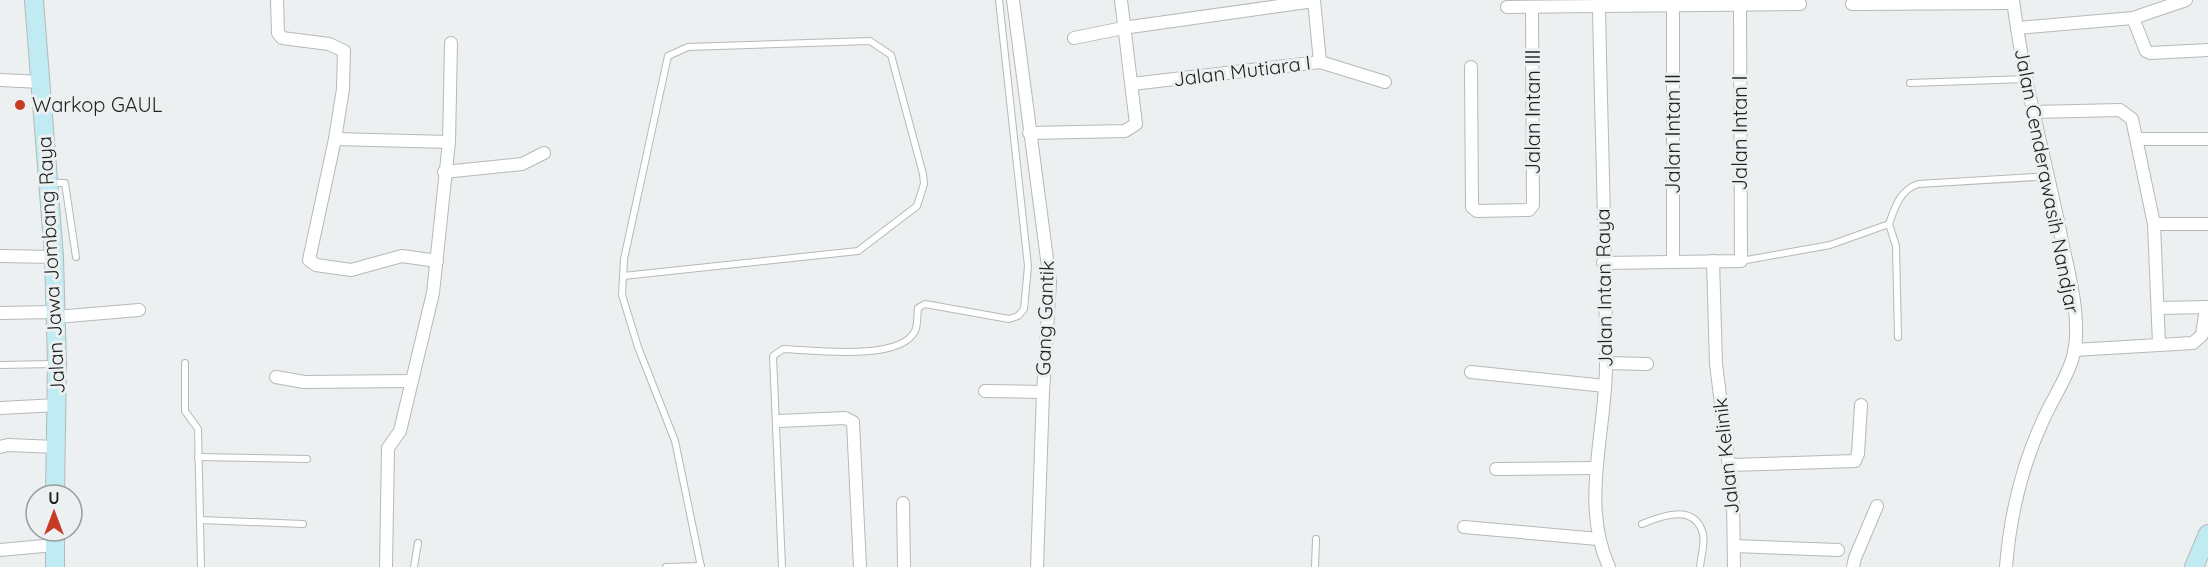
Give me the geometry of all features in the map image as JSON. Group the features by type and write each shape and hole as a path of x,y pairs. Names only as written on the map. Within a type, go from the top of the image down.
{"main road":[{"name":"Jalan Jawa Jombang Raya","path":"34,0 54,257 57,364 56,483"},
{"path":"2194,567 2208,534"}],"street":[{"path":"277,0 278,33 282,38 329,44 344,51 343,89 336,140 309,260 316,265 351,270 387,258 402,256 437,261"},
{"name":"Gang Gantik","path":"1013,0 1050,282 1043,392 1037,567"},
{"path":"1029,133 1131,130 1137,124 1121,0"},
{"path":"1074,38 1123,28 1314,0 1320,62"},
{"path":"2017,28 2133,18 2186,0"},
{"path":"1852,4 2013,2"},
{"name":"Jalan Cenderawasih Nandjar","path":"2006,567 2012,520 2022,477 2043,419 2074,350 2073,300 2026,78 2013,2"},
{"path":"1507,7 1532,7 1555,3 1599,6 1800,4"},
{"name":"Jalan Intan I","path":"1740,5 1741,261"},
{"name":"Jalan Intan Raya","path":"1599,6 1606,363 1595,468 1598,539 1609,567"},
{"name":"Jalan Intan II","path":"1673,6 1673,262"},
{"name":"Jalan Intan III","path":"1471,67 1471,203 1476,211 1524,212 1533,205 1532,7"},
{"path":"2133,18 2146,51 2150,53 2208,50"},
{"path":"386,567 388,448 400,431 410,381 433,293 437,261 444,172 449,142 451,43"},
{"name":"Jalan Mutiara I","path":"1132,84 1320,62 1385,82"},
{"path":"0,80 40,82"},
{"path":"2033,112 2120,110 2132,119 2154,224 2159,344"},
{"path":"2138,139 2208,140"},
{"path":"336,140 449,142"},
{"path":"444,172 522,164 544,153"},
{"path":"2154,224 2208,224"},
{"path":"0,256 54,257"},
{"name":"Jalan Kelinik","path":"1713,261 1716,364 1730,465 1734,567"},
{"path":"1603,263 1741,261"},
{"path":"2074,350 2198,341 2202,335 2207,307 2158,309"},
{"path":"0,313 56,315 139,310"},
{"path":"1606,363 1647,364"},
{"path":"1471,372 1605,386"},
{"path":"276,377 304,382 410,381"},
{"path":"985,391 1043,392"},
{"path":"0,408 57,405"},
{"path":"1730,465 1855,461 1858,454 1861,405"},
{"path":"780,421 845,418 853,422 860,567"},
{"path":"0,447 8,445 57,447"},
{"path":"1496,469 1595,468"},
{"path":"903,503 904,567"},
{"path":"1854,567 1855,558 1877,506"},
{"path":"1464,527 1598,539"},
{"path":"1734,546 1838,550"},
{"path":"0,550 52,554"}],"lane":[{"path":"782,567 772,356 783,349 872,352 903,345 915,331 918,309 925,304 1009,319 1018,316 1023,309 1028,266 999,0"},
{"path":"623,276 858,251 917,206 924,184 923,174 891,55 870,41 688,47 668,56 624,259 623,276 622,295 638,347 675,441 701,567 666,567"},
{"path":"1910,83 2026,78"},
{"path":"1898,336 1896,246 1889,224 1898,200 1907,187 1918,184 2036,177 2049,179"},
{"path":"49,183 65,183 76,257"},
{"path":"1741,261 1830,245 1889,224"},
{"path":"185,363 185,411 198,429 201,567"},
{"path":"0,365 57,364"},
{"path":"198,457 307,459"},
{"path":"1642,524 1668,513 1683,514 1696,521 1703,534 1700,567"},
{"path":"200,520 303,524"},
{"path":"1315,567 1316,539"},
{"path":"414,567 418,543"}],"place":[{"name":"Warkop GAUL","path":"20,105"}]}
